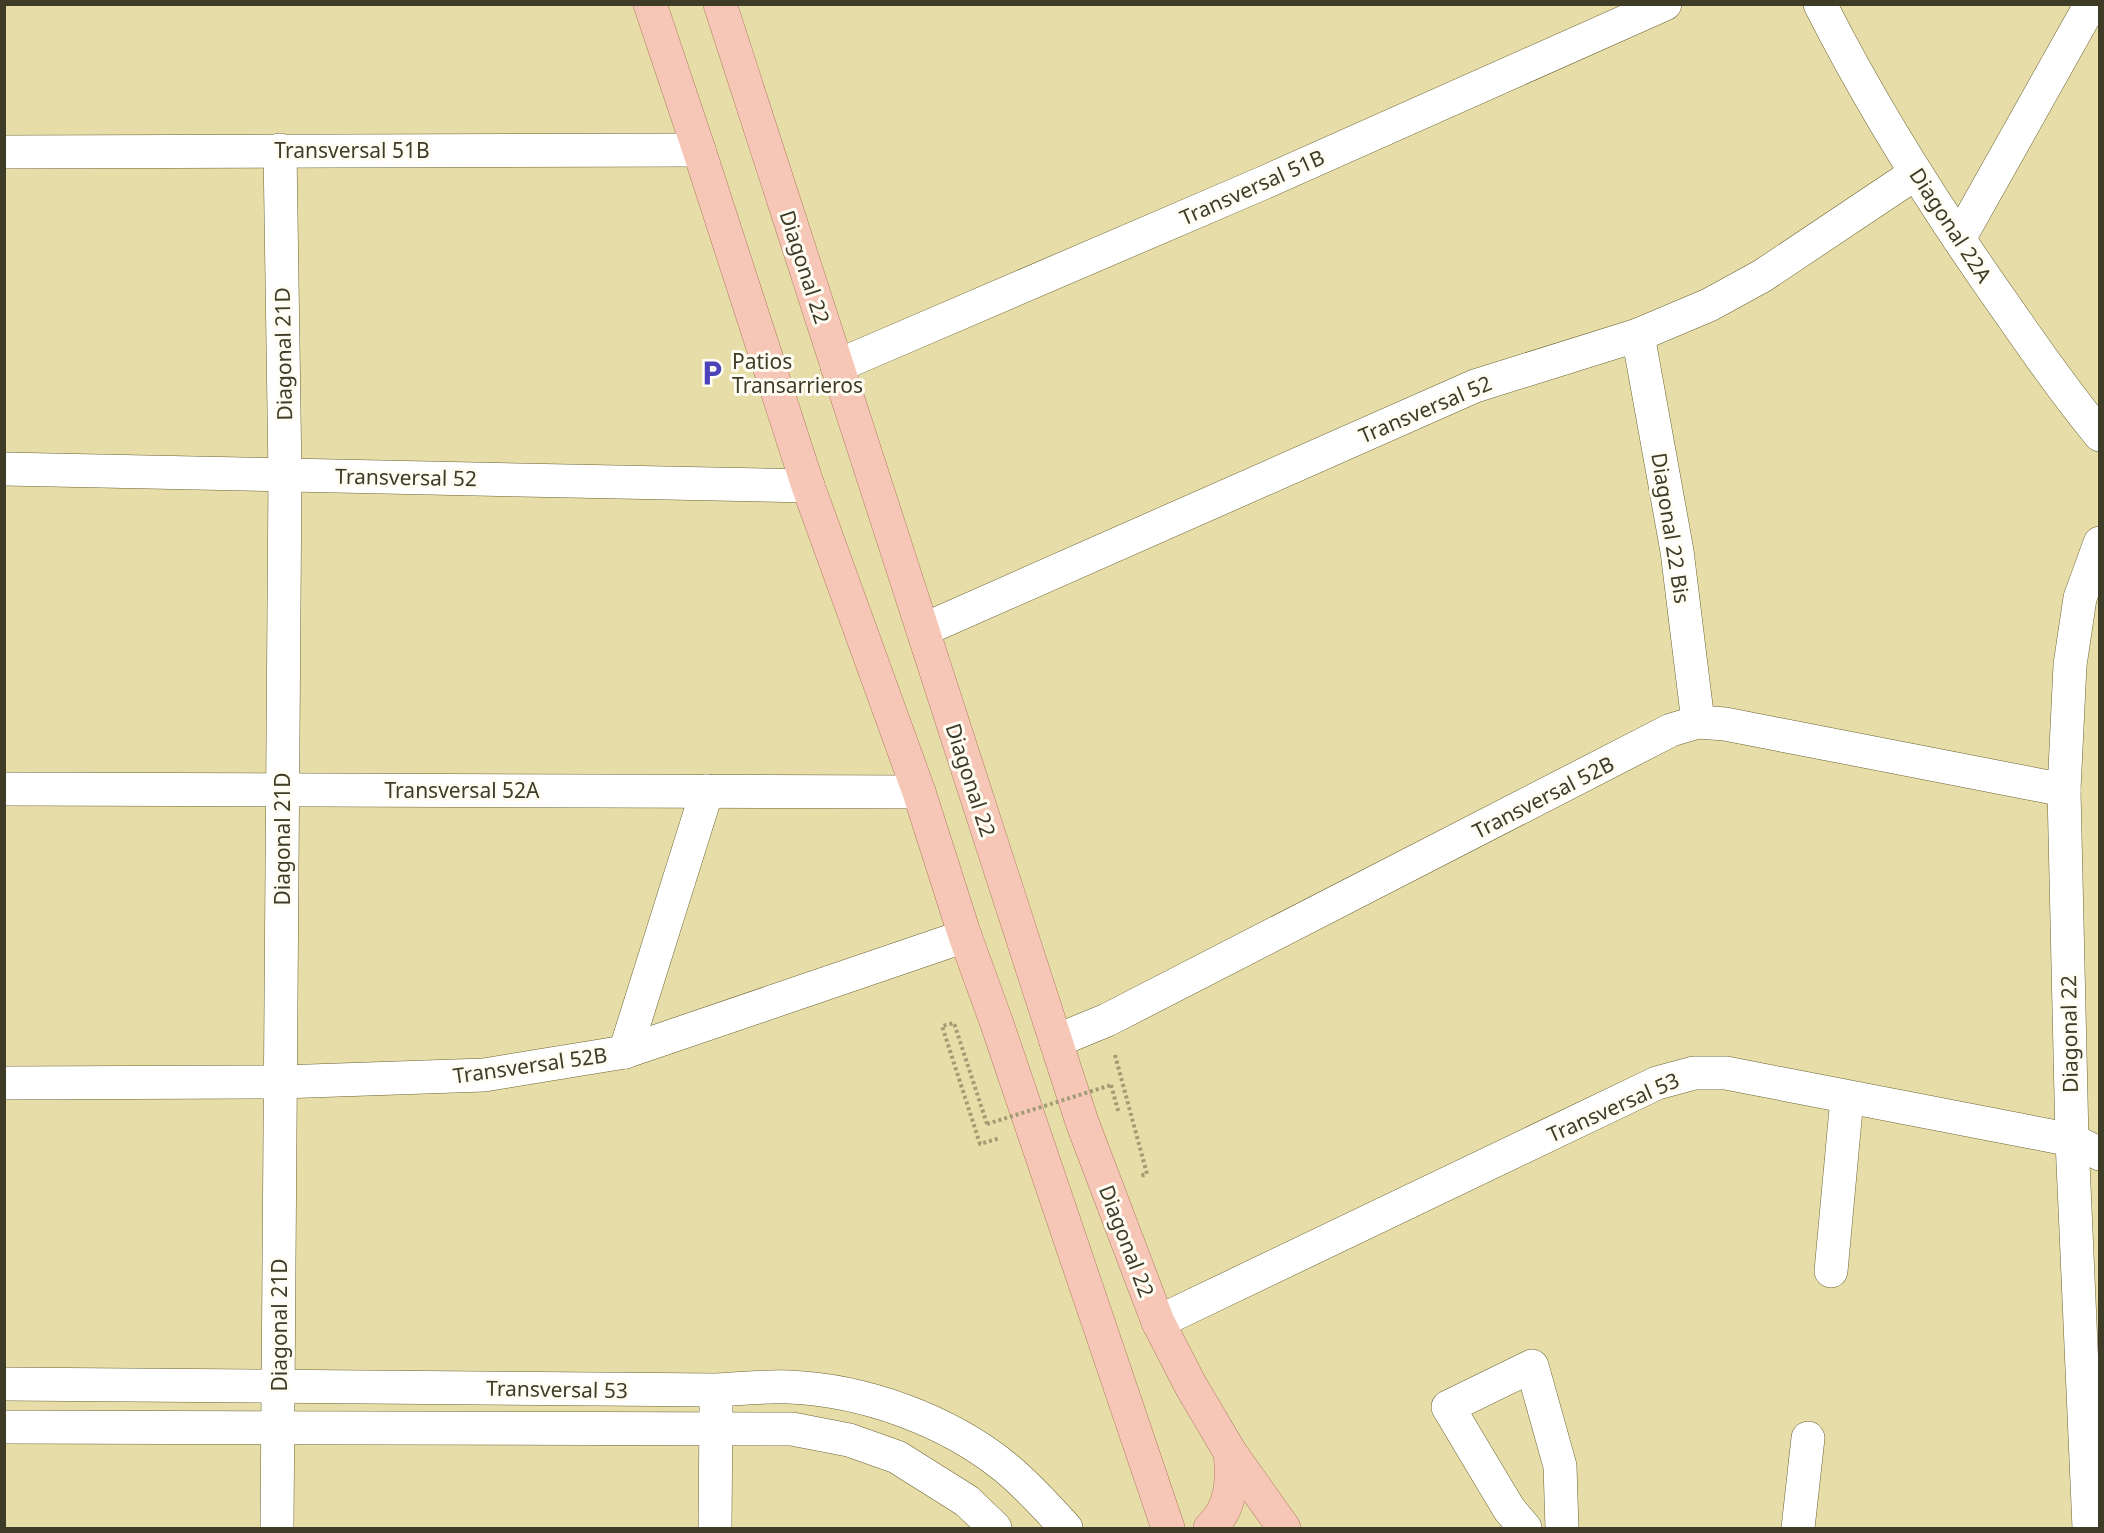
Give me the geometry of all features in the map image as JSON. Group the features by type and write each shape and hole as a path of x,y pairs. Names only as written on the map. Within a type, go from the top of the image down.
{"main road":[{"path":"650,4 808,486 919,792 965,936 1168,1528"},
{"name":"Diagonal 22","path":"723,5 837,366 1082,1122 1158,1322 1191,1386 1230,1452 1284,1528"},
{"path":"1210,1528 1216,1523 1228,1501 1233,1477 1230,1452"}],"street":[{"name":"Transversal 51B","path":"837,366 1263,183 1665,4"},
{"name":"Diagonal 22A","path":"1820,4 1916,173 2045,363 2100,435"},
{"path":"1959,239 2091,4"},
{"name":"Diagonal 21D","path":"277,1528 285,475 280,150"},
{"name":"Transversal 51B","path":"4,152 699,150"},
{"name":"Transversal 52","path":"923,630 1475,386 1638,335 1709,305 1762,276 1916,173"},
{"name":"Diagonal 22 Bis","path":"1638,335 1677,551 1698,722"},
{"name":"Transversal 52","path":"4,469 808,486"},
{"name":"Diagonal 22","path":"2089,1528 2086,1147 2064,790 2070,665 2080,598 2100,543"},
{"name":"Transversal 52B","path":"1056,1041 1107,1020 1671,730 1698,722 1725,724 2064,790"},
{"name":"Transversal 52A","path":"4,789 919,792"},
{"path":"625,1052 706,791"},
{"name":"Transversal 52B","path":"4,1083 280,1082 484,1075 625,1052 965,936"},
{"name":"Transversal 53","path":"1158,1322 1658,1083 1694,1073 1726,1073 2086,1147"},
{"path":"1830,1271 1847,1098"},
{"path":"1526,1528 1509,1509 1448,1407 1532,1366 1560,1466 1562,1528"},
{"name":"Transversal 53","path":"4,1384 716,1390 790,1387 849,1395 906,1412 947,1430 1004,1466 1066,1528"},
{"path":"715,1528 716,1390"},
{"name":"Transversal 53","path":"4,1427 792,1429 849,1440 897,1457 967,1501 995,1528"},
{"path":"1798,1528 1808,1438"}],"path":[{"path":"1003,1137 980,1144 942,1026 954,1023 987,1124 1112,1085 1120,1120"},
{"path":"1119,1071 1147,1174 1135,1177"}],"place":[{"name":"Patios Transarrieros","path":"712,373"}]}
